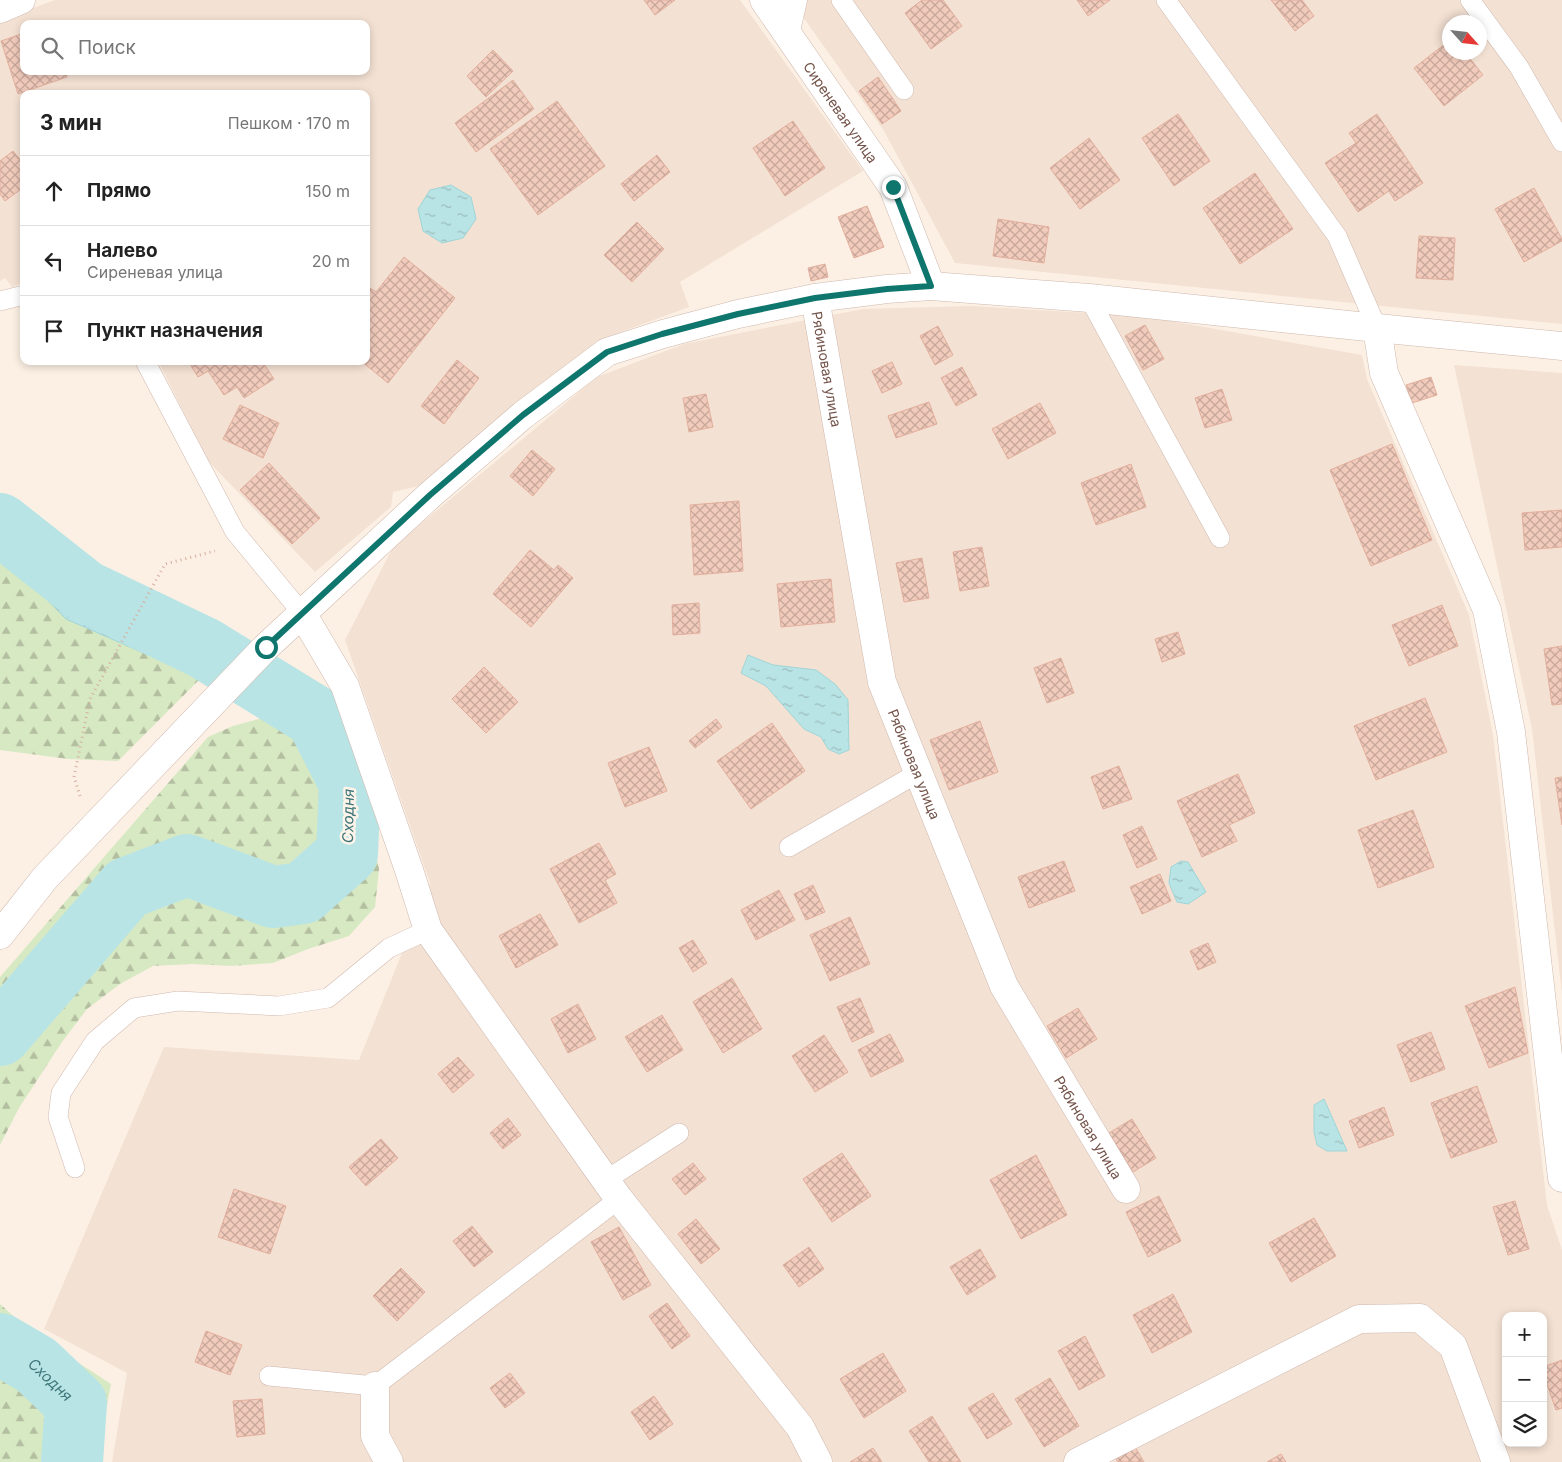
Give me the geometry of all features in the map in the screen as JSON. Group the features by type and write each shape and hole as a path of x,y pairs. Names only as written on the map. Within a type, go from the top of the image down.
{"street":[{"path":"0,9 21,0"},
{"name":"Сиреневая улица","path":"764,0 893,187 931,286"},
{"path":"786,30 793,0"},
{"path":"0,936 46,878 266,647 437,488 523,415 607,352 662,334 738,314 815,298 887,289 931,286 1089,298 1562,346"},
{"name":"Рябиновая улица","path":"815,298 882,682 1004,986 1126,1189"},
{"path":"1377,328 1384,373 1487,610 1511,732 1562,1178"},
{"path":"302,613 345,686 428,930 612,1190 800,1427 818,1462"},
{"path":"1078,1462 1359,1319 1420,1318 1454,1346 1496,1462"},
{"path":"376,1386 376,1436 389,1462"}],"lane":[{"path":"840,0 904,90"},
{"path":"1166,0 1337,236 1377,328"},
{"path":"1470,0 1519,67 1562,142"},
{"path":"0,301 20,296"},
{"path":"1089,298 1220,538"},
{"path":"147,365 235,532 302,613"},
{"path":"789,847 918,773"},
{"path":"75,1168 58,1117 61,1093 95,1041 134,1008 178,1001 279,1006 328,998 389,948 428,930"},
{"path":"269,1376 376,1386 679,1133"}],"path":[{"path":"91,830 74,777 90,699 165,564 245,543"}],"shaded area":[{"path":"55,0 740,0 863,171 680,282 689,307 602,339 423,485 393,492 391,507 315,572 208,461 160,365 370,365 370,90 20,90 20,284 12,287 5,278 0,281 0,20"},
{"path":"791,0 1562,0 1562,324 955,263 884,131"},
{"path":"971,306 1142,316 1362,355 1367,379 1469,615 1493,735 1547,1205 1562,1250 1562,1462 112,1462 127,1373 44,1329 164,1047 359,1060 430,883 345,640 393,547 597,377 684,344 863,309"},
{"path":"1454,365 1562,373 1562,994 1532,729"}],"green space":[{"path":"0,557 30,582 66,619 201,678 118,761 68,759 0,750"},
{"path":"273,715 313,728 315,770 347,798 371,830 379,869 375,907 349,936 273,963 231,966 192,964 153,966 120,984 87,1009 62,1042 19,1108 0,1145 0,977 208,737 233,726"},
{"path":"0,1304 30,1331 111,1384 96,1462 0,1462"}],"water":[{"path":"451,185 471,197 476,219 463,238 442,243 423,231 418,209 430,190"},
{"path":"0,495 93,565 148,599 238,642 201,678 66,619 30,582 0,557"},
{"path":"748,655 773,665 816,670 835,684 848,700 849,750 839,754 828,749 821,737 804,729 766,686 741,673"},
{"path":"1181,861 1188,862 1206,892 1188,904 1177,902 1169,883 1171,867"},
{"path":"1324,1099 1347,1151 1327,1151 1317,1145 1314,1132 1314,1105"}],"building":[{"path":"644,0 675,0 655,15"},
{"path":"922,0 943,0 962,26 931,49 905,13"},
{"path":"1077,0 1110,0 1088,16"},
{"path":"1271,0 1302,0 1314,16 1295,31"},
{"path":"20,34 20,75 66,75 67,77 30,90 20,90 18,94 1,41"},
{"path":"1442,46 1442,60 1471,60 1483,75 1444,106 1414,68"},
{"path":"493,50 513,71 486,97 467,76"},
{"path":"878,77 901,111 882,124 859,91"},
{"path":"513,80 534,109 476,152 455,123"},
{"path":"557,101 605,166 538,215 490,149"},
{"path":"1178,114 1210,161 1174,186 1142,138"},
{"path":"1377,114 1423,183 1395,201 1389,191 1358,212 1325,163 1356,143 1349,133"},
{"path":"793,121 825,168 785,196 753,148"},
{"path":"1089,138 1120,180 1080,209 1050,168"},
{"path":"13,151 20,159 20,190 5,201 0,194 0,161"},
{"path":"657,155 670,172 634,201 621,184"},
{"path":"1255,173 1293,229 1240,264 1203,208"},
{"path":"1534,188 1562,241 1524,262 1495,209"},
{"path":"867,206 884,247 854,258 838,217"},
{"path":"998,219 1049,227 1044,263 993,256"},
{"path":"637,222 664,249 632,282 604,255"},
{"path":"1419,236 1455,238 1453,280 1416,278"},
{"path":"404,257 455,298 388,383 366,365 370,365 370,288 376,292"},
{"path":"825,264 828,277 811,281 808,268"},
{"path":"1145,325 1164,359 1143,370 1125,336"},
{"path":"938,326 953,355 935,365 920,336"},
{"path":"457,360 479,378 444,424 421,406"},
{"path":"892,362 902,384 882,393 872,371"},
{"path":"190,365 265,365 274,379 244,398 237,387 224,395 208,371 198,377"},
{"path":"962,367 977,395 956,406 941,378"},
{"path":"1431,377 1437,395 1412,403 1406,385"},
{"path":"1222,389 1232,420 1205,428 1195,398"},
{"path":"706,394 713,427 689,432 683,398"},
{"path":"929,402 937,424 896,438 888,416"},
{"path":"1040,403 1056,433 1008,459 992,429"},
{"path":"240,405 279,423 263,458 223,439"},
{"path":"1392,444 1432,540 1371,566 1330,470"},
{"path":"532,450 555,469 533,496 510,476"},
{"path":"269,463 320,518 292,544 240,490"},
{"path":"1131,464 1146,507 1096,525 1081,483"},
{"path":"739,501 743,571 694,575 690,505"},
{"path":"1562,510 1562,547 1525,550 1522,513"},
{"path":"982,547 989,586 960,591 953,552"},
{"path":"530,550 554,570 558,565 573,578 531,627 493,594"},
{"path":"922,558 929,598 904,602 896,563"},
{"path":"831,579 835,622 781,627 777,584"},
{"path":"699,603 700,633 673,635 672,605"},
{"path":"1442,605 1458,646 1409,666 1392,625"},
{"path":"1178,632 1185,654 1162,662 1155,639"},
{"path":"1562,646 1562,704 1552,705 1544,649"},
{"path":"1061,658 1074,693 1047,703 1034,668"},
{"path":"484,667 518,702 486,733 452,699"},
{"path":"1425,698 1447,752 1376,780 1354,726"},
{"path":"716,719 722,727 695,748 689,741"},
{"path":"980,721 998,772 949,790 930,740"},
{"path":"772,723 805,771 751,809 717,761"},
{"path":"649,747 667,791 625,807 608,763"},
{"path":"1119,766 1132,799 1103,809 1091,777"},
{"path":"1238,774 1255,813 1229,825 1237,841 1202,857 1177,801"},
{"path":"1562,777 1562,825 1555,778"},
{"path":"1413,810 1434,867 1378,888 1358,830"},
{"path":"1142,826 1157,859 1137,868 1123,835"},
{"path":"599,843 616,874 605,880 617,903 579,923 550,869"},
{"path":"1064,861 1075,891 1029,908 1018,877"},
{"path":"1160,874 1171,901 1142,914 1130,887"},
{"path":"813,885 825,912 806,920 794,894"},
{"path":"779,890 795,920 756,940 741,910"},
{"path":"540,914 558,945 516,968 499,936"},
{"path":"850,917 870,964 830,981 810,935"},
{"path":"693,940 707,963 693,972 679,948"},
{"path":"1208,943 1216,962 1198,970 1190,951"},
{"path":"732,978 762,1029 723,1053 693,1002"},
{"path":"1515,987 1528,1053 1489,1068 1465,1006"},
{"path":"860,998 874,1032 852,1042 837,1007"},
{"path":"578,1004 596,1039 568,1053 551,1019"},
{"path":"1078,1008 1097,1039 1066,1058 1047,1026"},
{"path":"662,1015 683,1050 647,1072 625,1037"},
{"path":"1431,1032 1445,1069 1411,1082 1397,1045"},
{"path":"890,1034 904,1061 871,1077 858,1050"},
{"path":"824,1035 848,1072 815,1092 792,1056"},
{"path":"458,1057 474,1075 453,1093 438,1074"},
{"path":"1477,1086 1497,1142 1451,1158 1431,1103"},
{"path":"1384,1107 1394,1135 1359,1148 1349,1121"},
{"path":"508,1118 521,1135 503,1149 490,1133"},
{"path":"1132,1119 1156,1158 1133,1172 1109,1133"},
{"path":"381,1139 398,1158 366,1186 349,1167"},
{"path":"842,1153 871,1196 832,1222 803,1179"},
{"path":"1036,1155 1067,1215 1021,1239 990,1180"},
{"path":"693,1163 706,1179 685,1195 672,1179"},
{"path":"234,1189 286,1206 270,1254 218,1237"},
{"path":"1159,1196 1181,1241 1148,1257 1126,1212"},
{"path":"1515,1201 1529,1249 1508,1255 1493,1207"},
{"path":"1314,1218 1336,1256 1291,1282 1269,1243"},
{"path":"696,1219 720,1249 701,1264 678,1234"},
{"path":"472,1226 493,1252 474,1267 453,1241"},
{"path":"619,1227 651,1285 623,1300 591,1242"},
{"path":"809,1247 824,1269 799,1287 783,1265"},
{"path":"980,1249 996,1277 967,1295 950,1267"},
{"path":"401,1268 425,1292 397,1321 373,1296"},
{"path":"1173,1294 1192,1332 1152,1353 1133,1315"},
{"path":"667,1303 690,1336 672,1349 649,1316"},
{"path":"206,1331 242,1345 230,1375 195,1362"},
{"path":"1085,1336 1105,1376 1079,1390 1058,1351"},
{"path":"883,1353 906,1391 864,1418 840,1379"},
{"path":"1562,1360 1562,1408 1556,1410 1547,1384 1547,1366"},
{"path":"510,1373 525,1393 505,1408 490,1388"},
{"path":"1050,1378 1079,1426 1044,1447 1015,1399"},
{"path":"993,1393 1012,1424 987,1439 968,1408"},
{"path":"654,1396 673,1424 650,1440 631,1412"},
{"path":"262,1399 265,1434 237,1437 233,1401"},
{"path":"932,1416 961,1462 929,1462 909,1431"},
{"path":"1135,1447 1144,1462 1118,1462 1116,1459"},
{"path":"873,1448 882,1462 850,1462"},
{"path":"1281,1454 1286,1462 1267,1462"}],"waterway":[{"name":"Сходня","path":"0,524 85,591 204,648 316,717 350,783 347,854 303,893 273,897 187,865 127,888 0,1035"},
{"name":"Сходня","path":"0,1344 36,1365 76,1403 72,1462"}],"route":[{"path":"266,647 430,495 523,415 607,352 662,334 738,314 815,298 887,289 931,286 893,187"}]}
